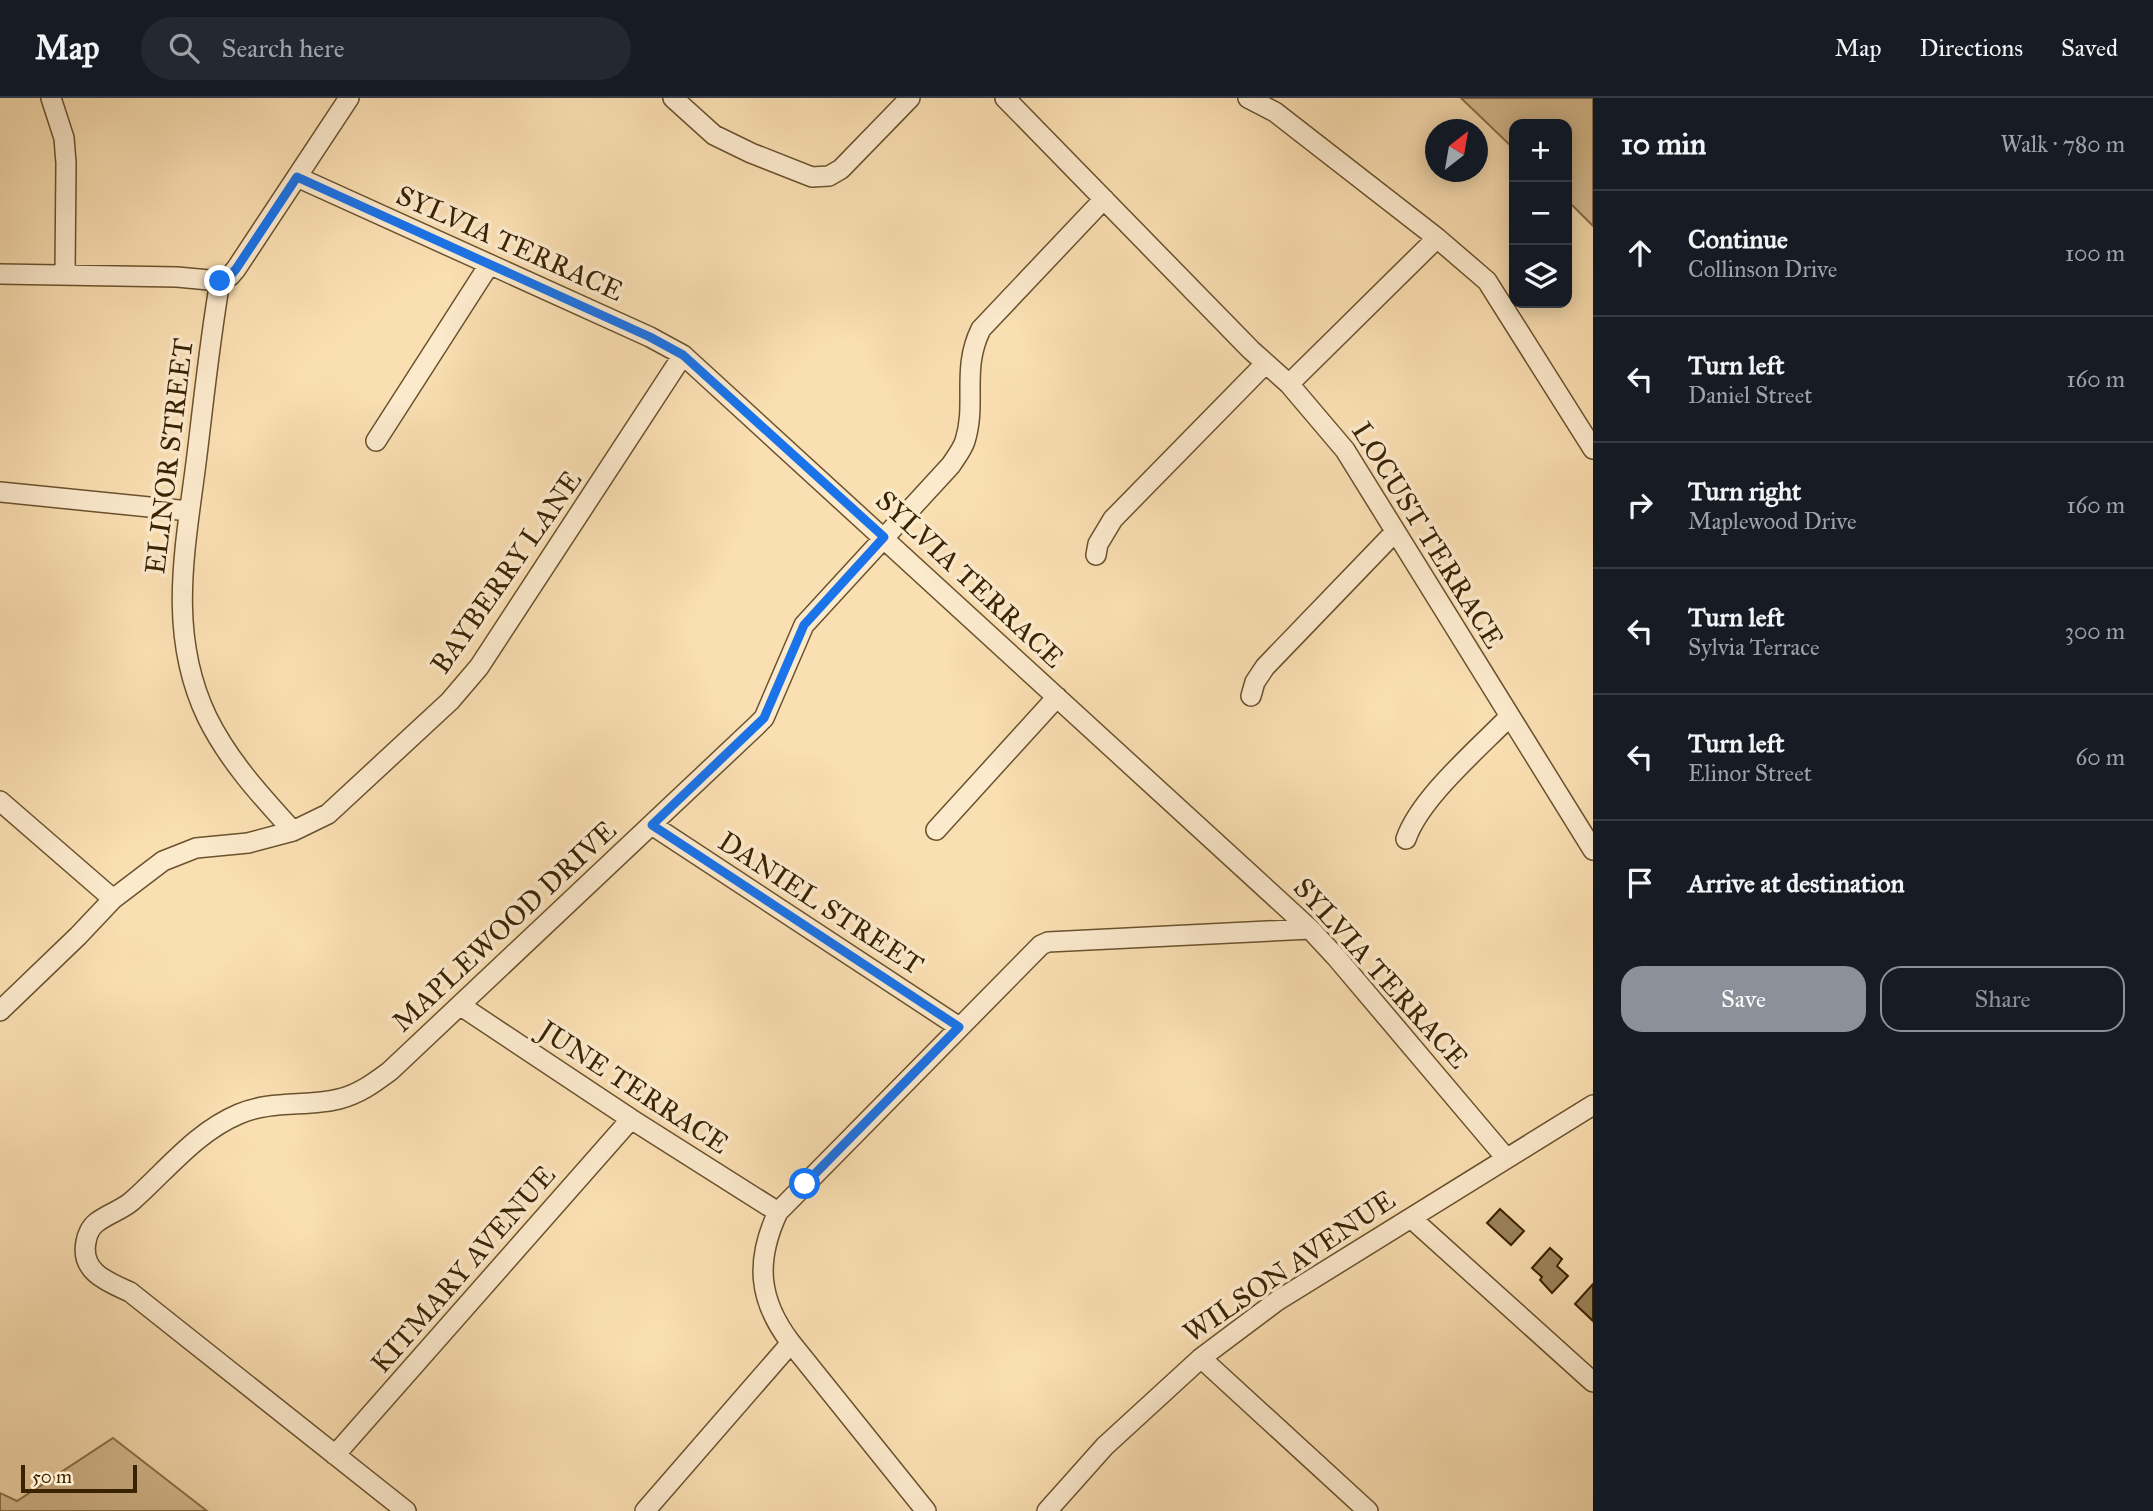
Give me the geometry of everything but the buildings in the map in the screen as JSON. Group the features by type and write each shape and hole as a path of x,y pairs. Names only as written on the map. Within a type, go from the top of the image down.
{"street":[{"path":"51,98 64,138 65,274"},
{"path":"0,274 177,277 220,281 230,276 349,98"},
{"path":"673,98 721,139 812,177 829,176 841,169 910,98"},
{"name":"LOCUST TERRACE","path":"1005,98 1265,364 1289,384 1345,450 1593,850"},
{"path":"1248,98 1275,112 1437,238 1492,287 1593,449"},
{"name":"SYLVIA TERRACE","path":"297,177 650,337 683,355 1310,929 1506,1158"},
{"name":"MAPLEWOOD DRIVE","path":"406,1511 130,1292 99,1278 85,1254 86,1241 96,1223 130,1203 217,1124 260,1108 327,1101 358,1092 390,1071 764,718 804,625 951,465 961,450 968,423 972,350 981,329 1104,199"},
{"path":"1289,384 1437,238"},
{"path":"376,441 489,265"},
{"name":"ELINOR STREET","path":"220,281 189,511 181,616 194,684 207,716 228,754 293,831"},
{"name":"BAYBERRY LANE","path":"0,1011 113,899 145,873 181,852 248,843 293,831 328,814 401,748 466,685 683,355"},
{"path":"1096,555 1098,544 1113,519 1265,364"},
{"path":"0,492 189,511"},
{"path":"1251,696 1255,682 1265,667 1395,532"},
{"path":"936,830 1057,697"},
{"path":"1406,839 1415,818 1428,801 1510,716"},
{"path":"0,801 113,899"},
{"name":"DANIEL STREET","path":"652,825 959,1027"},
{"path":"926,1511 772,1317 764,1293 763,1272 765,1248 778,1212 1041,944 1310,929"},
{"name":"JUNE TERRACE","path":"461,1006 631,1119 778,1212"},
{"name":"WILSON AVENUE","path":"1047,1511 1105,1446 1201,1358 1278,1301 1593,1105"},
{"name":"KITMARY AVENUE","path":"335,1455 631,1119"},
{"path":"1411,1218 1592,1380"},
{"path":"645,1511 790,1343"},
{"path":"1201,1358 1368,1511"}],"shaded area":[{"path":"1461,98 1593,98 1593,226 1572,205 1572,119 1509,119 1509,144 1488,124 1488,119 1483,119"},
{"path":"113,1438 207,1511 0,1511 0,1493 17,1501"}],"route":[{"path":"220,281 236,269 297,177 650,337 683,355 884,537 804,625 764,718 652,825 959,1027 805,1184"}]}
